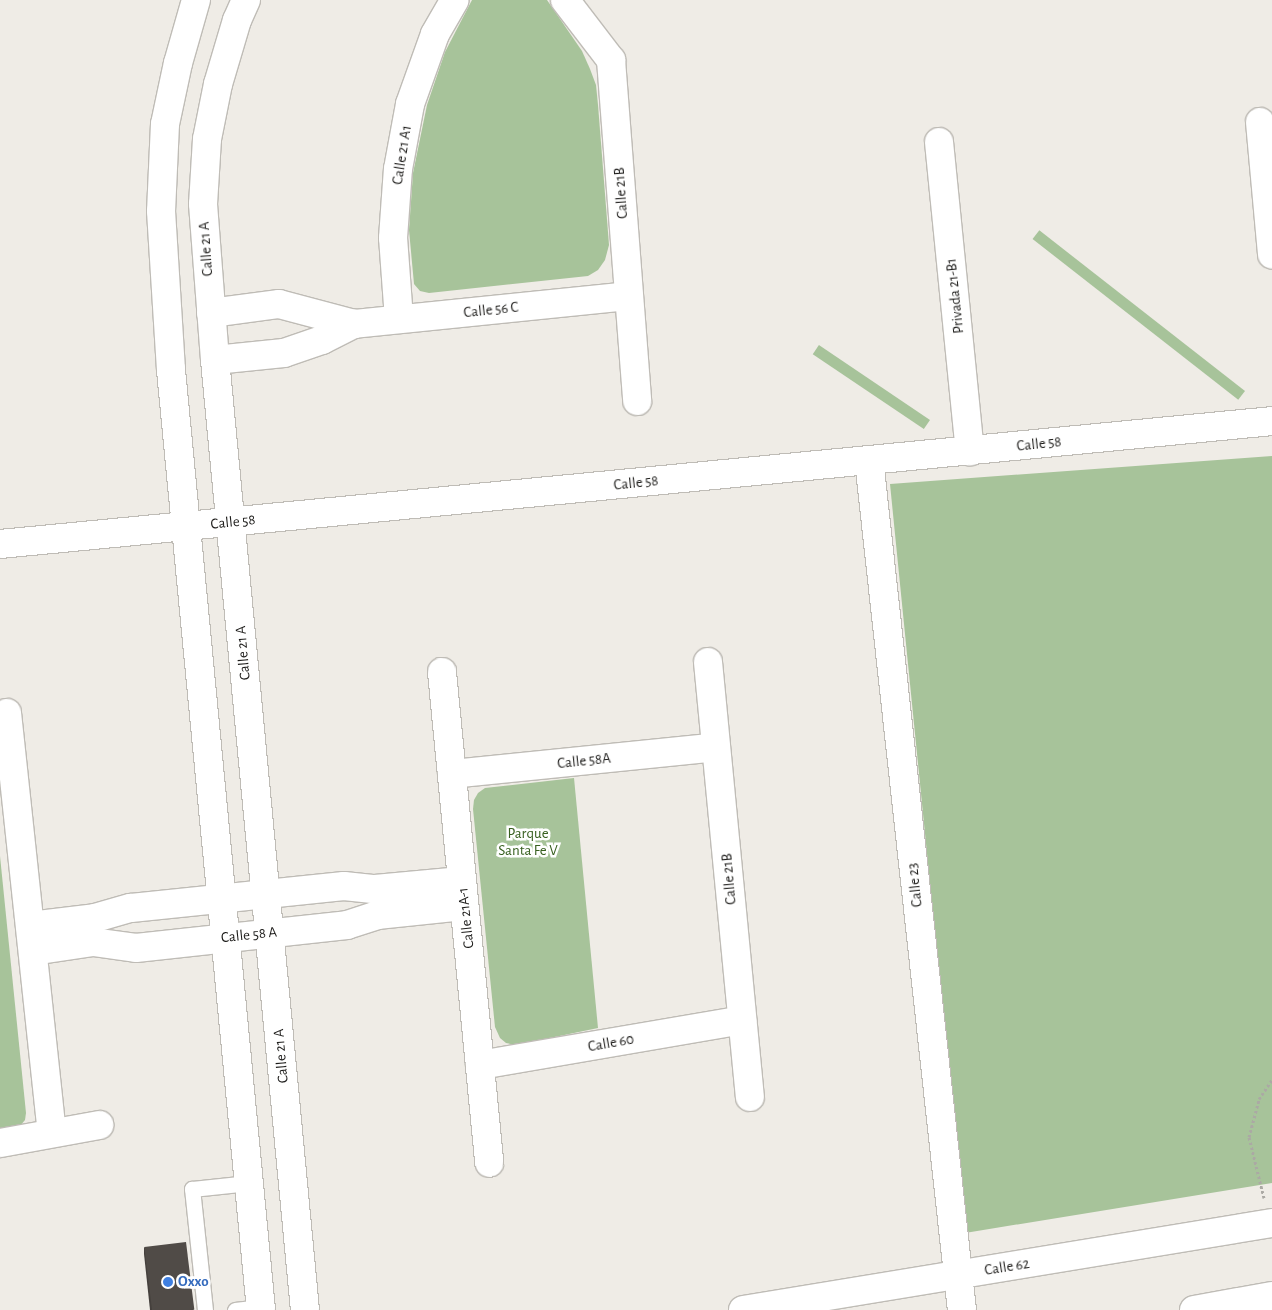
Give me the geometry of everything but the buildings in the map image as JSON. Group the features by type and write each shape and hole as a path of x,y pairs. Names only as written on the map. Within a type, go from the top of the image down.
{"street":[{"path":"196,0 178,63 164,124 161,211 170,370 249,1183 252,1309"},
{"name":"Calle 21 A","path":"246,0 237,20 218,84 207,140 203,204 230,522 306,1310"},
{"name":"Calle 21 A1","path":"399,319 393,238 398,169 410,104 435,34 455,0"},
{"name":"Calle 21B","path":"565,0 610,60 637,401"},
{"path":"1260,122 1272,254"},
{"name":"Privada 21-B1","path":"939,142 970,451"},
{"name":"Calle 56 C","path":"215,360 284,354 322,340 354,324 629,296"},
{"name":"Calle 56 C","path":"211,312 279,304 354,324"},
{"name":"Calle 58","path":"0,544 1272,421"},
{"name":"Calle 23","path":"869,460 962,1310"},
{"name":"Calle 21B","path":"708,662 750,1097"},
{"name":"Calle 21A-1","path":"442,672 489,1163"},
{"path":"7,713 9,816 31,939 52,1133"},
{"name":"Calle 58A","path":"452,774 716,748"},
{"path":"31,939 131,908 344,886 463,893"},
{"name":"Calle 58 A","path":"31,939 93,942 136,948 348,925 378,915 463,893"},
{"name":"Calle 60","path":"480,1065 742,1020"},
{"path":"0,1143 99,1125"},
{"name":"Calle 62","path":"743,1310 1271,1223"},
{"path":"1194,1310 1256,1302"}],"lane":[{"path":"205,1310 192,1189 249,1183"}],"path":[{"path":"1271,1223 1249,1137 1259,1099 1272,1080"}],"green space":[{"path":"472,0 547,0 582,51 590,69 596,85 609,245 605,260 598,270 588,276 429,293 420,291 414,284 409,230 413,173 427,105 445,52"},
{"path":"1039,230 1245,391 1238,400 1033,239"},
{"path":"819,345 930,420 924,429 813,354"},
{"path":"1272,456 1272,1183 965,1233 890,484"},
{"name":"Parque Santa Fe V","path":"574,778 598,1028 516,1045 506,1043 500,1038 495,1027 473,809 474,800 478,793 485,788"},
{"path":"0,856 26,1113 25,1120 20,1126 0,1131"}],"place":[{"name":"Oxxo","path":"168,1282"}]}
